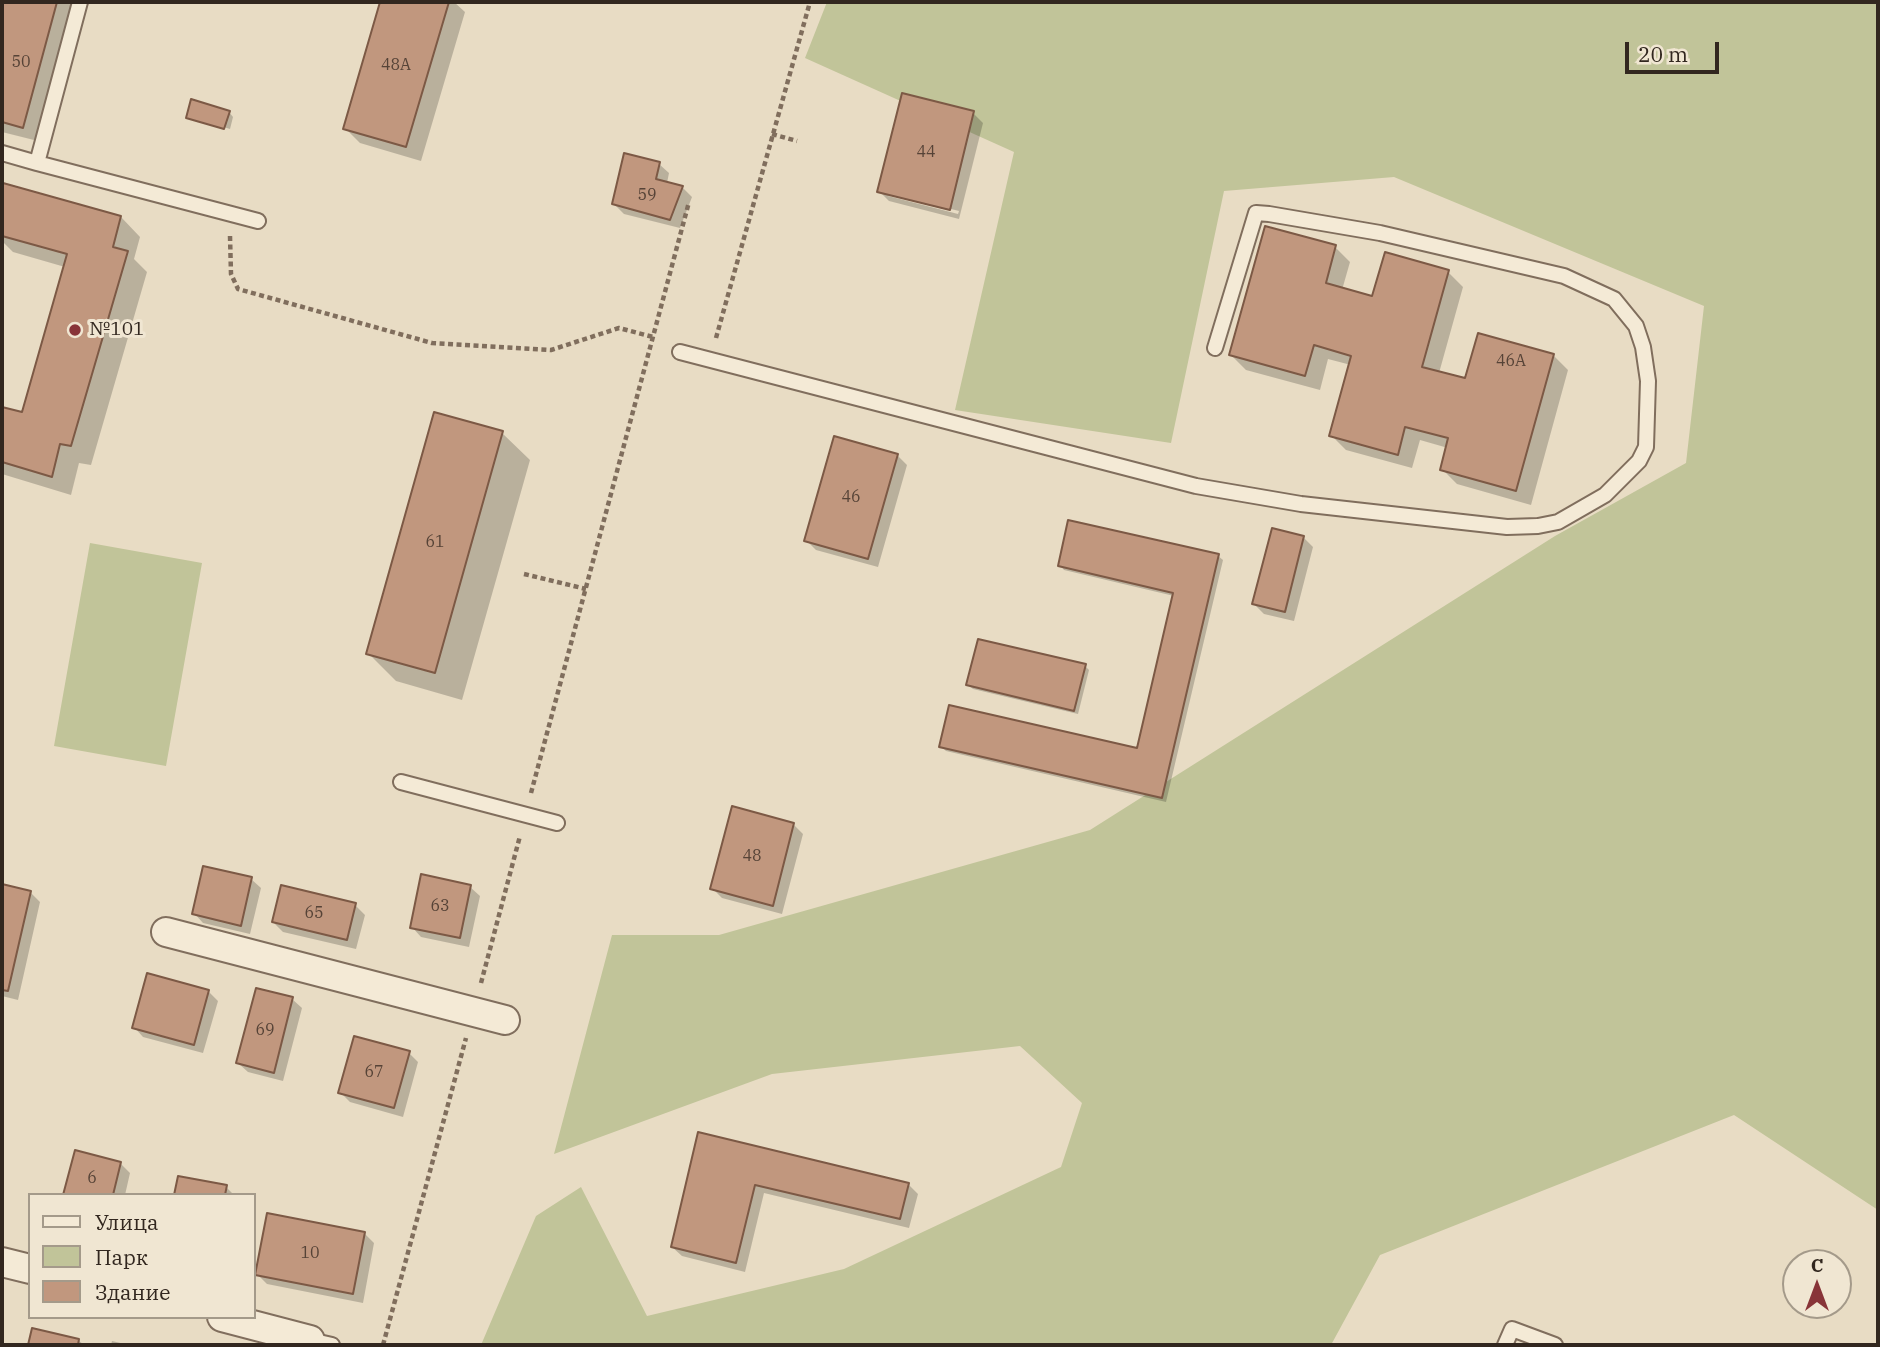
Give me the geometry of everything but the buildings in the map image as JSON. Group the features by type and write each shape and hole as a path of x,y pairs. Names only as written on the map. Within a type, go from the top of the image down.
{"street":[{"path":"166,932 505,1020"},
{"path":"2,1262 28,1268"},
{"path":"230,1319 321,1342"}],"lane":[{"path":"37,163 80,2"},
{"path":"2,153 258,221"},
{"path":"680,352 1196,486 1301,503 1507,527 1558,522 1585,507 1605,495 1627,476 1640,461 1646,447 1648,381 1643,347 1636,326 1614,299 1604,292 1564,276 1407,239 1269,214 1256,214 1215,348"},
{"path":"401,782 557,822"},
{"path":"1505,1345 1512,1329 1555,1345"}],"path":[{"path":"710,359 810,2"},
{"path":"772,134 797,141"},
{"path":"383,1345 689,202"},
{"path":"230,214 231,274 239,289 432,343 551,349 619,328 653,337"},
{"path":"524,575 586,589"}],"green space":[{"path":"827,2 1878,2 1878,1210 1734,1115 1380,1255 1331,1345 481,1345 536,1216 581,1187 647,1316 844,1269 1061,1167 1082,1103 1020,1046 772,1074 554,1154 612,935 719,935 1090,830 1555,536 1686,463 1704,306 1394,177 1224,191 1171,443 955,410 1014,152 805,58"},
{"path":"90,543 202,563 166,766 54,746"}],"place":[{"name":"№101","path":"75,330"}]}
